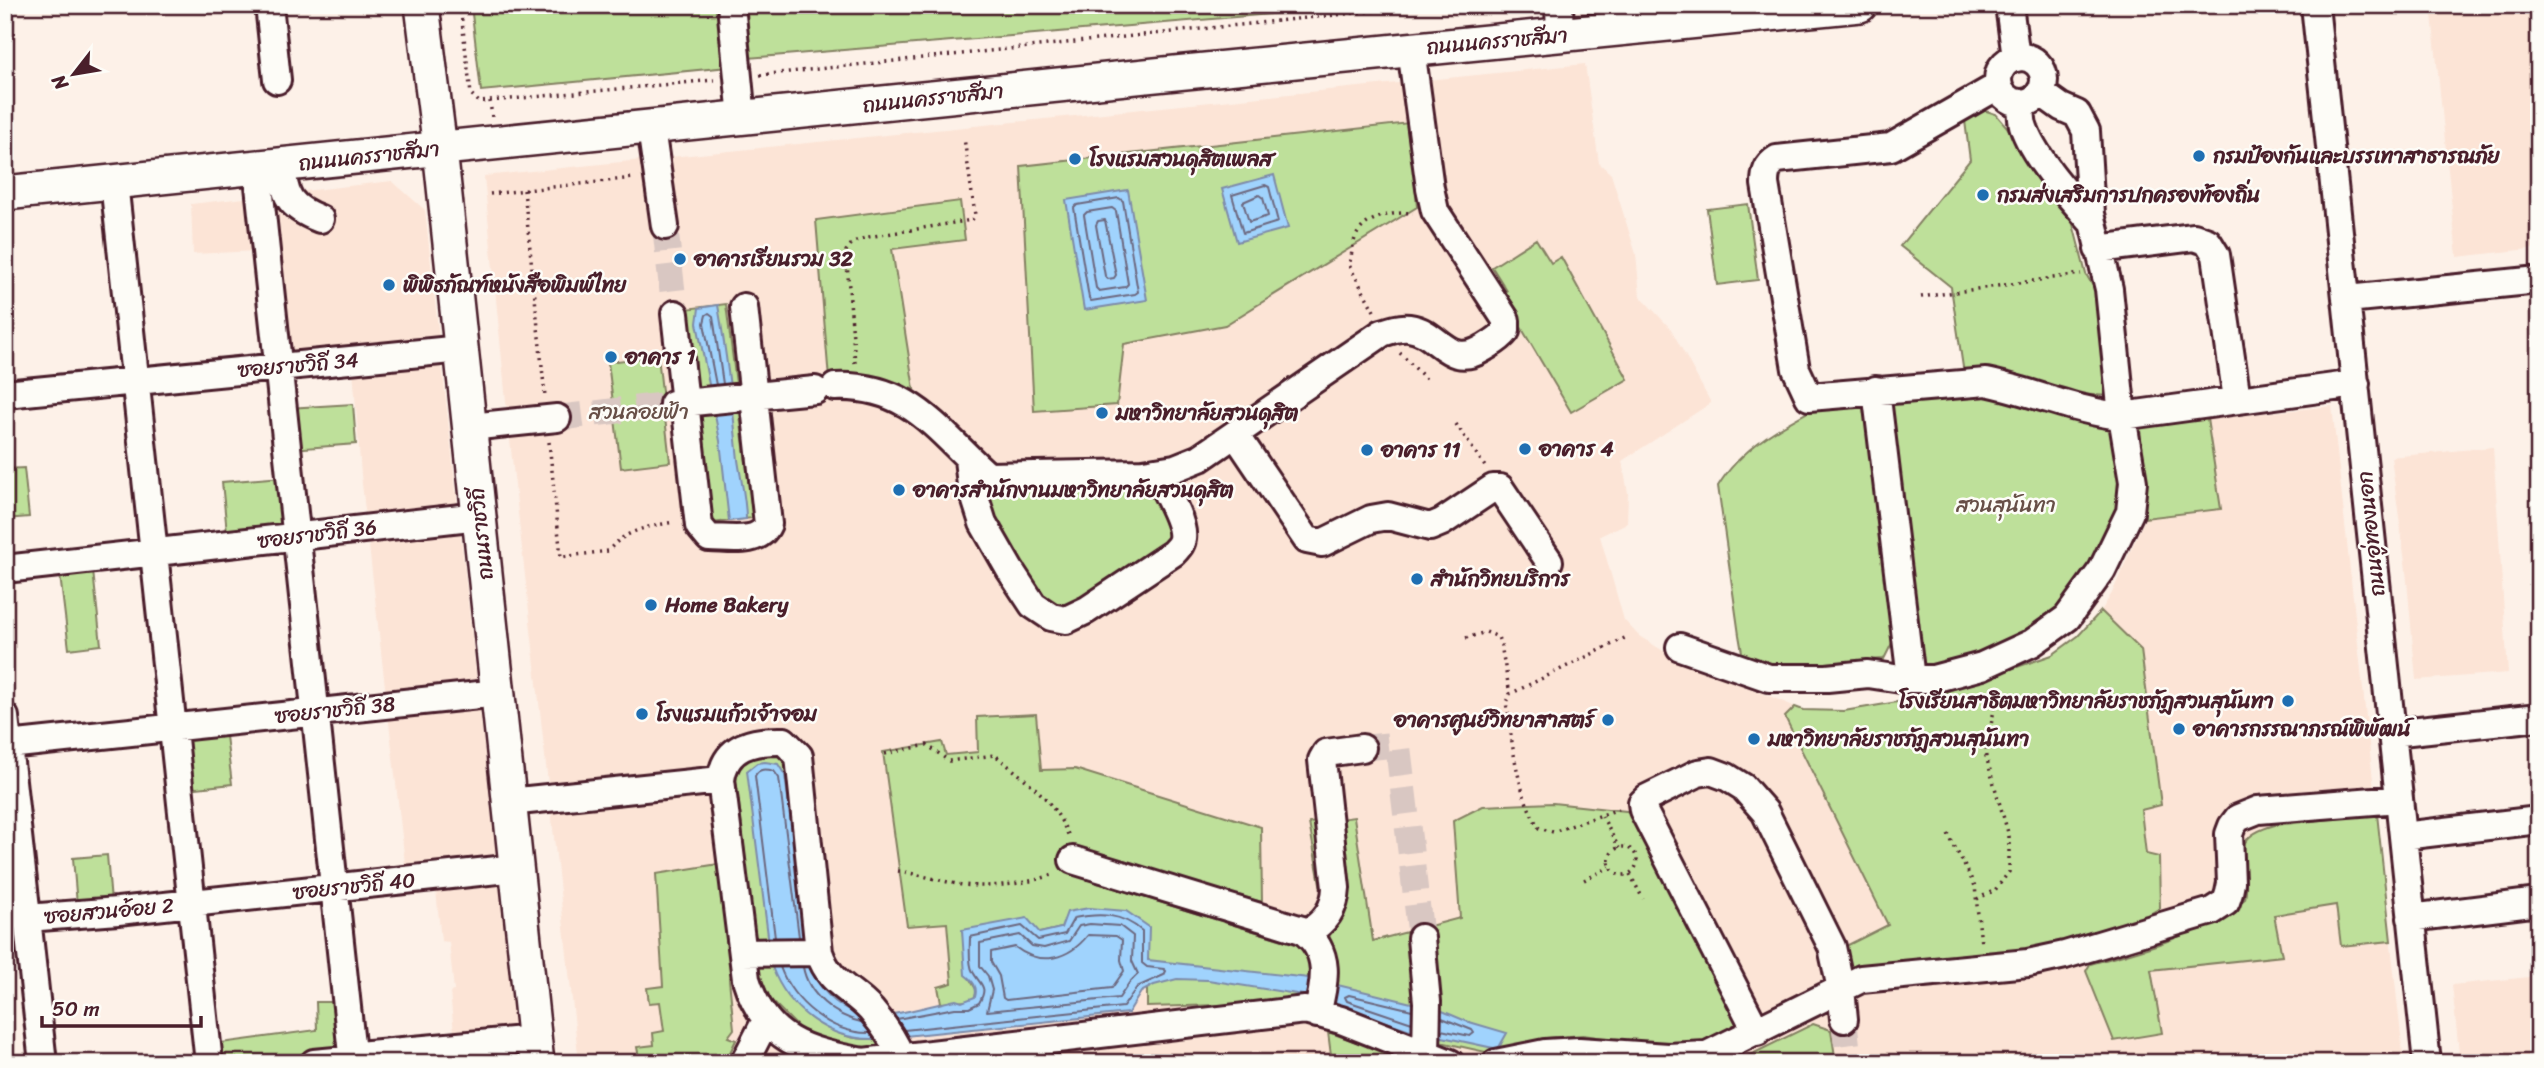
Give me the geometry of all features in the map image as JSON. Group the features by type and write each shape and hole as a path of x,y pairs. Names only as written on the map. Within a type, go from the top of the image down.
{"main road":[{"name":"ถนนราชวิถี","path":"422,5 440,149 536,1051"},
{"name":"ถนนนครราชสีมา","path":"5,193 1411,49 1559,20 1860,5"}],"street":[{"path":"269,5 277,80"},
{"path":"731,5 742,118"},
{"path":"2009,5 2016,58"},
{"name":"ถนนอู่ทองนอก","path":"2315,5 2427,1063"},
{"path":"685,402 836,388 877,391 925,416 988,476 1155,471 1175,468 1200,458 1387,332 1410,328 1428,335 1449,352 1467,356 1479,351 1501,337 1506,331 1506,320 1435,211 1411,49"},
{"path":"1681,647 1769,678 1826,678 1868,674 1933,679 1982,666 2032,643 2067,618 2102,570 2130,512 2133,482 2122,416 2109,289 2092,222 2086,131 2077,114 2030,98 2007,98 1998,86 2000,71 2003,65 2016,58 2031,60 2037,65 2043,78 2030,98 2023,125 2057,182 2092,222"},
{"path":"1998,86 1891,147 1777,159 1770,163 1765,173 1765,184 1794,357 1809,397 1986,382 2101,414 2122,416 2356,384"},
{"path":"651,128 665,226"},
{"path":"270,166 293,204 320,219"},
{"path":"270,166 278,367 352,1059"},
{"path":"114,182 209,1063"},
{"path":"2101,260 2194,237 2208,242 2216,255 2236,400"},
{"path":"2347,299 2529,281"},
{"path":"676,314 699,526 709,538 746,539 758,537 768,524 745,396 744,307"},
{"name":"ซอยราชวิถี 34","path":"5,394 135,379 461,349"},
{"path":"1876,390 1911,679"},
{"path":"470,427 552,418"},
{"path":"1236,435 1307,540 1322,543 1371,519 1388,516 1430,527 1497,488 1504,492 1549,561"},
{"path":"968,458 976,505 983,523 1010,570 1033,605 1051,617 1066,620 1087,610 1173,553 1182,543 1175,512 1155,471"},
{"name":"ซอยราชวิถี 36","path":"5,569 479,516"},
{"name":"ซอยราชวิถี 38","path":"8,745 498,693"},
{"path":"5,717 11,828 27,918 43,1063"},
{"path":"2392,733 2539,717"},
{"path":"898,1050 870,1009 837,982 816,952 799,755 784,741 759,740 732,753 723,767 721,780 755,953 746,979 751,997 765,1022 786,1037 827,1055 863,1062 898,1050 1319,1009 1341,1020 1434,1051 1421,938"},
{"path":"1307,933 1321,925 1335,903 1336,888 1322,760 1326,753 1362,748"},
{"path":"1756,1032 1643,810 1642,803 1647,798 1698,773 1711,771 1727,777 1743,787 1765,812 1832,947 1844,1018"},
{"path":"509,802 721,780"},
{"path":"1496,1063 1545,1053 1579,1051 1690,1057 1707,1055 1861,979 2028,963 2065,956 2218,908 2226,902 2231,883 2230,834 2238,818 2246,814 2258,810 2399,799"},
{"path":"2403,836 2539,820"},
{"path":"1073,860 1307,933 1319,947 1325,968 1319,1009"},
{"name":"ซอยราชวิถี 40","path":"192,903 516,869"},
{"path":"2412,918 2539,902"},
{"name":"ซอยสวนอ้อย 2","path":"27,918 192,903"},
{"path":"755,953 816,952"},
{"path":"744,1063 765,1022"},
{"path":"314,1063 511,1040 536,1051"}],"path":[{"path":"460,5 471,94 479,102 1431,5"},
{"path":"490,101 492,119"},
{"path":"836,388 846,251 853,242 868,237 972,220 975,215 964,138"},
{"path":"490,194 657,175"},
{"path":"524,190 552,418 561,556 608,551 616,541 639,528 698,517"},
{"path":"1426,379 1401,354 1349,265 1357,235 1369,223 1386,214 1435,211"},
{"path":"1921,297 2101,260"},
{"path":"1456,424 1497,488"},
{"path":"1466,638 1486,632 1497,637 1501,645 1510,694 1506,702 1520,789 1539,828 1553,832 1642,803"},
{"path":"1510,694 1627,637"},
{"path":"1977,899 1995,890 2009,872 2009,836 1985,753 1995,706"},
{"path":"885,754 927,745 949,761 995,755 1043,793 1060,816 1074,846 1073,860 1059,872 1041,880 995,885 960,885 898,872"},
{"path":"1602,816 1619,848"},
{"path":"1948,834 1976,886 1983,967"},
{"path":"1619,848 1628,848 1635,853 1637,867 1630,874 1621,876 1610,867 1611,853 1619,848"},
{"path":"1584,880 1610,867"},
{"path":"1630,874 1643,899"}],"shaded area":[{"path":"2431,5 2539,5 2539,254 2538,248 2457,257"},
{"path":"1585,64 1599,163 1611,174 1636,254 1640,296 1671,329 1711,403 1622,461 1628,493 1627,523 1600,536 1624,620 1639,636 1670,655 1803,710 1844,711 1933,696 2052,655 2078,636 2101,611 2112,593 2145,518 2140,426 2332,406 2404,1063 579,1063 508,422 484,176"},
{"path":"392,181 425,210 519,1063 492,1063 490,1041 455,1043 449,942 441,941 435,879 407,881 361,475 352,356 271,360 258,251 193,254 191,204"},
{"path":"2493,447 2508,673 2416,680 2406,570 2391,457"},
{"path":"2539,976 2539,1063 2460,1063 2452,985"}],"green space":[{"path":"471,5 722,5 728,67 481,91"},
{"path":"742,5 1379,5 748,58"},
{"path":"1983,110 1996,114 2007,127 2024,154 2060,198 2073,224 2086,274 2097,293 2112,396 2074,394 1964,374 1951,287 1900,246 1970,160 1965,121"},
{"path":"1409,123 1417,207 1225,325 1124,344 1117,405 1034,411 1021,166"},
{"path":"960,201 965,240 892,249 914,389 829,379 816,220"},
{"path":"1748,204 1758,280 1717,285 1707,209"},
{"path":"1536,239 1551,263 1561,257 1628,379 1571,412 1502,295 1507,291 1492,267"},
{"path":"726,304 753,518 712,523 685,309"},
{"name":"สวนลอยฟ้า","path":"658,356 670,462 621,468 608,362"},
{"name":"สวนสุนันทา","path":"2007,394 2117,423 2124,512 2081,591 2018,643 1920,674 1889,399"},
{"path":"1834,398 1869,400 1897,633 1884,659 1751,668 1743,658 1718,486 1741,457 1755,445"},
{"path":"353,404 356,444 292,449 288,408"},
{"path":"2207,419 2221,509 2145,518 2140,426"},
{"path":"24,468 29,517 5,519 5,469"},
{"path":"282,477 287,527 227,532 222,482"},
{"path":"1145,481 1172,527 1168,541 1063,612 1047,608 986,517 985,485"},
{"path":"93,571 101,645 69,649 60,575"},
{"path":"2101,611 2141,650 2161,805 2141,810 2146,854 2159,857 2160,908 2128,925 2093,938 2056,947 1979,959 1866,969 1849,966 1842,948 1888,925 1785,717 1795,707 1803,710 1844,711 1933,696 2052,655 2078,636"},
{"path":"1036,714 1041,770 1075,769 1261,827 1262,902 1085,856 1086,873 1091,881 1302,946 1311,960 1303,1003 1147,1007 1147,960 1061,928 1040,933 970,979 977,991 975,997 968,1001 941,1003 938,987 952,983 947,923 907,926 883,752 942,742 946,755 978,752 977,717"},
{"path":"226,736 232,784 188,789 182,741"},
{"path":"766,748 787,758 806,924 861,1015 844,1008 831,998 811,971 785,775 809,1017 846,1036 886,1038 886,1045 865,1050 839,1048 800,1029 770,999 759,974 735,769 738,759"},
{"path":"1553,803 1635,812 1742,1023 1699,1044 1673,1048 1583,1035 1545,1038 1490,1053 1400,1033 1328,1008 1333,955 1309,823 1354,817 1373,941 1460,918 1453,821 1483,806"},
{"path":"2377,814 2391,941 2341,946 2336,905 2274,915 2282,956 2151,970 2162,1033 2114,1041 2086,971 2090,964 2171,940 2209,923 2245,899 2244,845 2259,831 2275,825"},
{"path":"107,855 111,902 77,905 73,858"},
{"path":"725,863 736,972 729,979 734,1029 728,1037 736,1040 725,1063 640,1063 637,1047 654,1045 653,1033 664,1031 660,1002 649,1003 647,988 663,986 656,874"},
{"path":"316,1002 342,1002 339,1051 217,1063 213,1044 317,1030"},
{"path":"1813,1024 1831,1030 1836,1063 1734,1063"},
{"path":"1328,1032 1418,1063 1332,1063"}],"water":[{"path":"1274,175 1288,228 1237,242 1222,189"},
{"path":"1128,190 1147,300 1084,310 1066,200"},
{"path":"718,305 746,512 746,519 729,521 720,441 697,323 699,308"},
{"path":"757,763 778,764 785,775 811,971 825,992 840,1005 857,1013 893,1014 956,1000 962,1002 975,997 974,984 965,975 962,930 1027,918 1040,933 1061,928 1067,912 1089,908 1126,911 1149,927 1148,960 1309,978 1440,1010 1507,1033 1498,1049 1410,1030 1309,996 1208,980 1177,979 1154,985 1141,992 1128,1013 876,1039 843,1035 813,1020 800,1009 779,983 772,967 747,771"}],"tunnel":[{"path":"665,226 675,314"},
{"path":"557,418 673,404"},
{"path":"1362,748 1391,745 1398,747 1421,938"},
{"path":"1844,1019 1849,1063"}],"place":[{"name":"กรมป้องกันและบรรเทาสาธารณภัย","path":"2199,156"},
{"name":"โรงแรมสวนดุสิตเพลส","path":"1075,159"},
{"name":"กรมส่งเสริมการปกครองท้องถิ่น","path":"1983,195"},
{"name":"อาคารเรียนรวม 32","path":"680,259"},
{"name":"พิพิธภัณฑ์หนังสือพิมพ์ไทย","path":"389,285"},
{"name":"อาคาร 1","path":"611,357"},
{"name":"มหาวิทยาลัยสวนดุสิต","path":"1102,413"},
{"name":"อาคาร 4","path":"1525,449"},
{"name":"อาคาร 11","path":"1367,450"},
{"name":"อาคารสำนักงานมหาวิทยาลัยสวนดุสิต","path":"899,490"},
{"name":"สำนักวิทยบริการ","path":"1417,579"},
{"name":"Home Bakery","path":"651,605"},
{"name":"โรงเรียนสาธิตมหาวิทยาลัยราชภัฏสวนสุนันทา","path":"2288,701"},
{"name":"โรงแรมแก้วเจ้าจอม","path":"642,714"},
{"name":"อาคารศูนย์วิทยาสาสตร์","path":"1608,720"},
{"name":"อาคารกรรณาภรณ์พิพัฒน์","path":"2179,729"},
{"name":"มหาวิทยาลัยราชภัฏสวนสุนันทา","path":"1754,739"}]}
